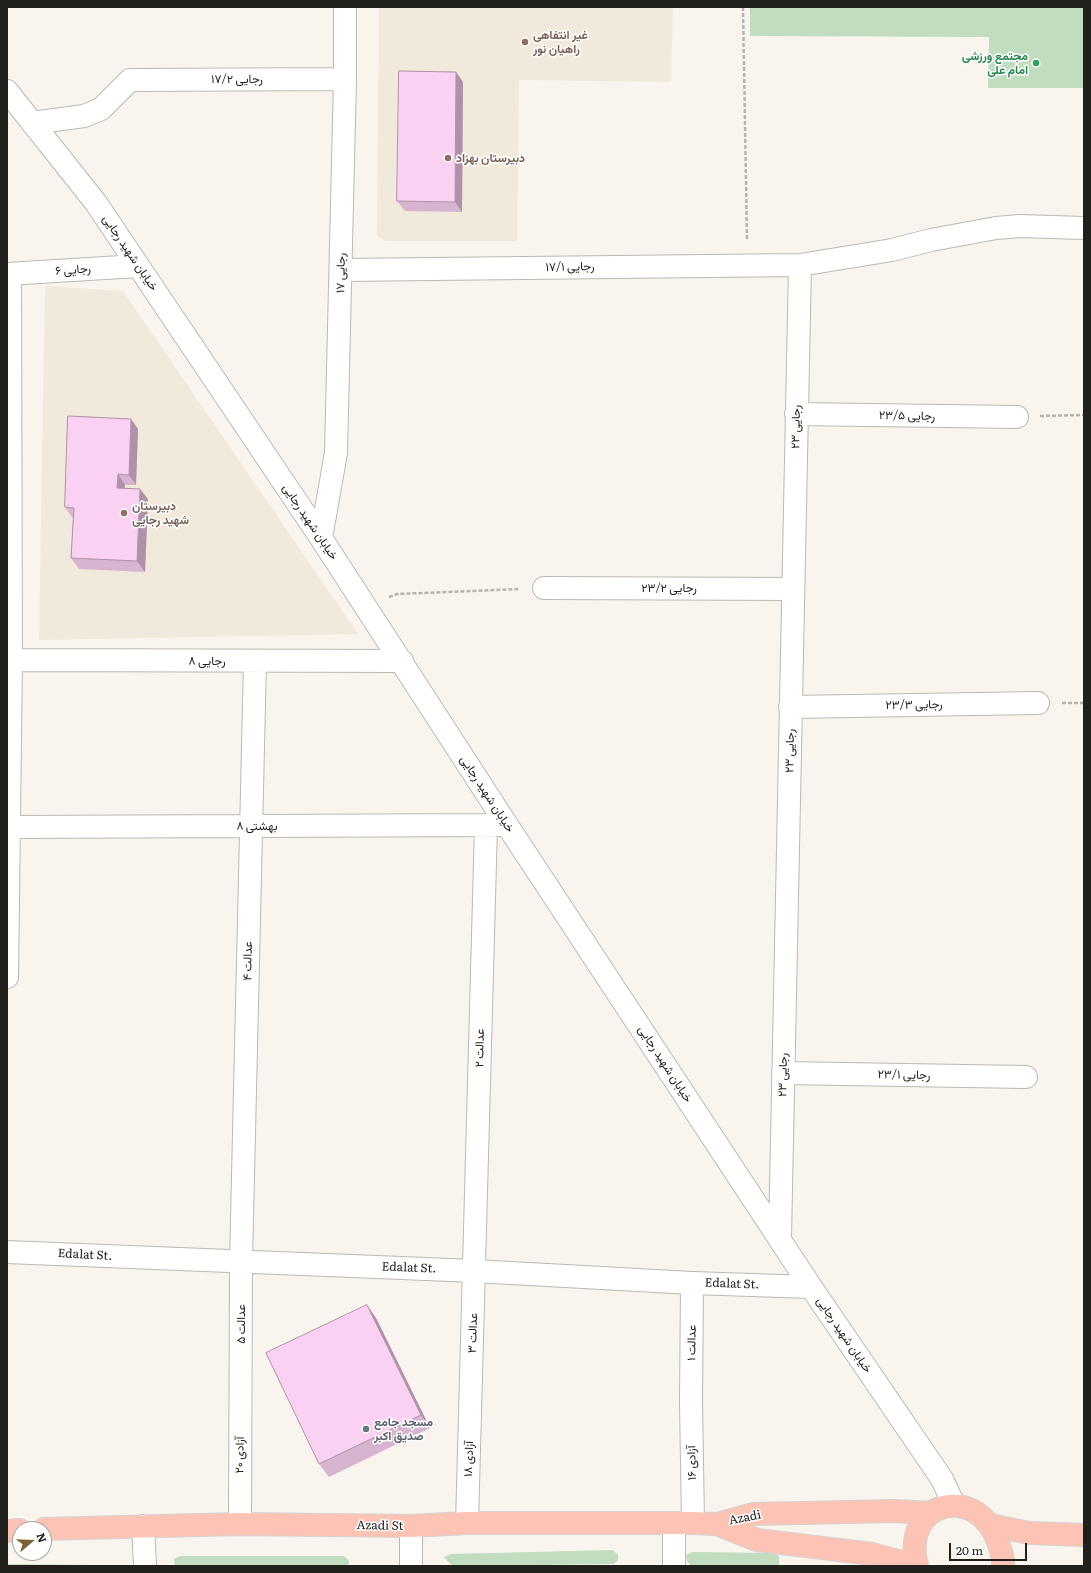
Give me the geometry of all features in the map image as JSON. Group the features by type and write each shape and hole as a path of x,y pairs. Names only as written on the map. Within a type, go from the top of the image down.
{"main road":[{"path":"917,1566 913,1552 916,1535 922,1522 931,1513 954,1505 970,1509 979,1514 990,1524 996,1536 1003,1566"},
{"name":"Azadi","path":"717,1524 754,1514 895,1511 931,1513"},
{"name":"Azadi St","path":"52,1530 240,1524 411,1526 467,1523 717,1524"},
{"name":"Azadi","path":"717,1524 757,1540 872,1554 917,1566"},
{"path":"990,1524 1029,1533 1084,1535"}],"street":[{"name":"رجایی ۱۷","path":"321,538 336,453 345,79 345,7"},
{"name":"رجایی ۱۷/۲","path":"32,123 84,116 101,109 130,80 345,79"},
{"name":"خیابان شهید رجایی","path":"7,91 96,203 321,538 507,825 780,1237 811,1287 942,1479 954,1505"},
{"name":"رجایی ۱۷/۱","path":"341,270 800,265 892,250 931,240 996,228 1020,226 1084,228"},
{"name":"رجایی ۲۳","path":"780,1237 800,265"},
{"name":"رجایی ۶","path":"8,274 138,266"},
{"path":"7,977 9,660 8,274"},
{"name":"رجایی ۲۳/۵","path":"796,414 1017,417"},
{"name":"رجایی ۲۳/۲","path":"544,588 793,589"},
{"name":"رجایی ۸","path":"9,660 402,661"},
{"name":"عدالت ۴","path":"241,1262 255,661"},
{"name":"رجایی ۲۳/۳","path":"790,707 1038,703"},
{"name":"عدالت ۲","path":"475,1271 486,825"},
{"name":"بهشتی ۸","path":"8,826 507,825"},
{"name":"رجایی ۲۳/۱","path":"783,1073 1026,1077"},
{"name":"Edalat St.","path":"7,1252 475,1271 692,1283 811,1287"},
{"name":"عدالت ۵","path":"241,1262 241,1386"},
{"name":"عدالت ۳","path":"470,1395 475,1271"},
{"name":"عدالت ۱","path":"691,1402 692,1283"},
{"name":"آزادی ۲۰","path":"240,1524 241,1386"},
{"name":"آزادی ۱۸","path":"467,1523 470,1395"},
{"name":"آزادی ۱۶","path":"674,1566 684,1523 691,1402"},
{"path":"143,1526 145,1566"},
{"path":"411,1526 411,1566"}],"path":[{"path":"743,7 747,266"},
{"path":"1017,417 1084,415"},
{"path":"366,606 397,594 544,588"}],"shaded area":[{"path":"379,7 673,7 671,82 519,80 517,241 385,241 377,235"},
{"path":"45,286 123,291 358,634 39,640"}],"green space":[{"name":"مجتمع ورزشی امام علی","path":"750,7 1084,7 1084,88 988,88 989,37 750,36"},
{"path":"613,1550 618,1555 618,1560 614,1564 452,1566 444,1557 451,1554"},
{"path":"693,1552 772,1553 779,1556 779,1565 691,1566 687,1561 686,1555"},
{"path":"180,1556 344,1556 349,1561 349,1566 175,1566 174,1559"},
{"path":"7,1564 96,1565 97,1566 7,1566"}],"building":[{"path":"399,71 456,72 455,202 397,201"},
{"path":"68,416 131,419 129,475 118,474 117,488 140,489 137,561 71,558 74,508 65,507"},
{"path":"367,1305 421,1415 319,1464 266,1353"}],"place":[{"name":"غیر انتفاهی راهیان نور","path":"525,42"},
{"name":"مجتمع ورزشی امام علی","path":"1036,63"},
{"name":"دبیرستان بهزاد","path":"448,158"},
{"name":"دبیرستان شهید رجایی","path":"124,513"},
{"name":"مسجد جامع صدیق اکبر","path":"366,1429"}]}
